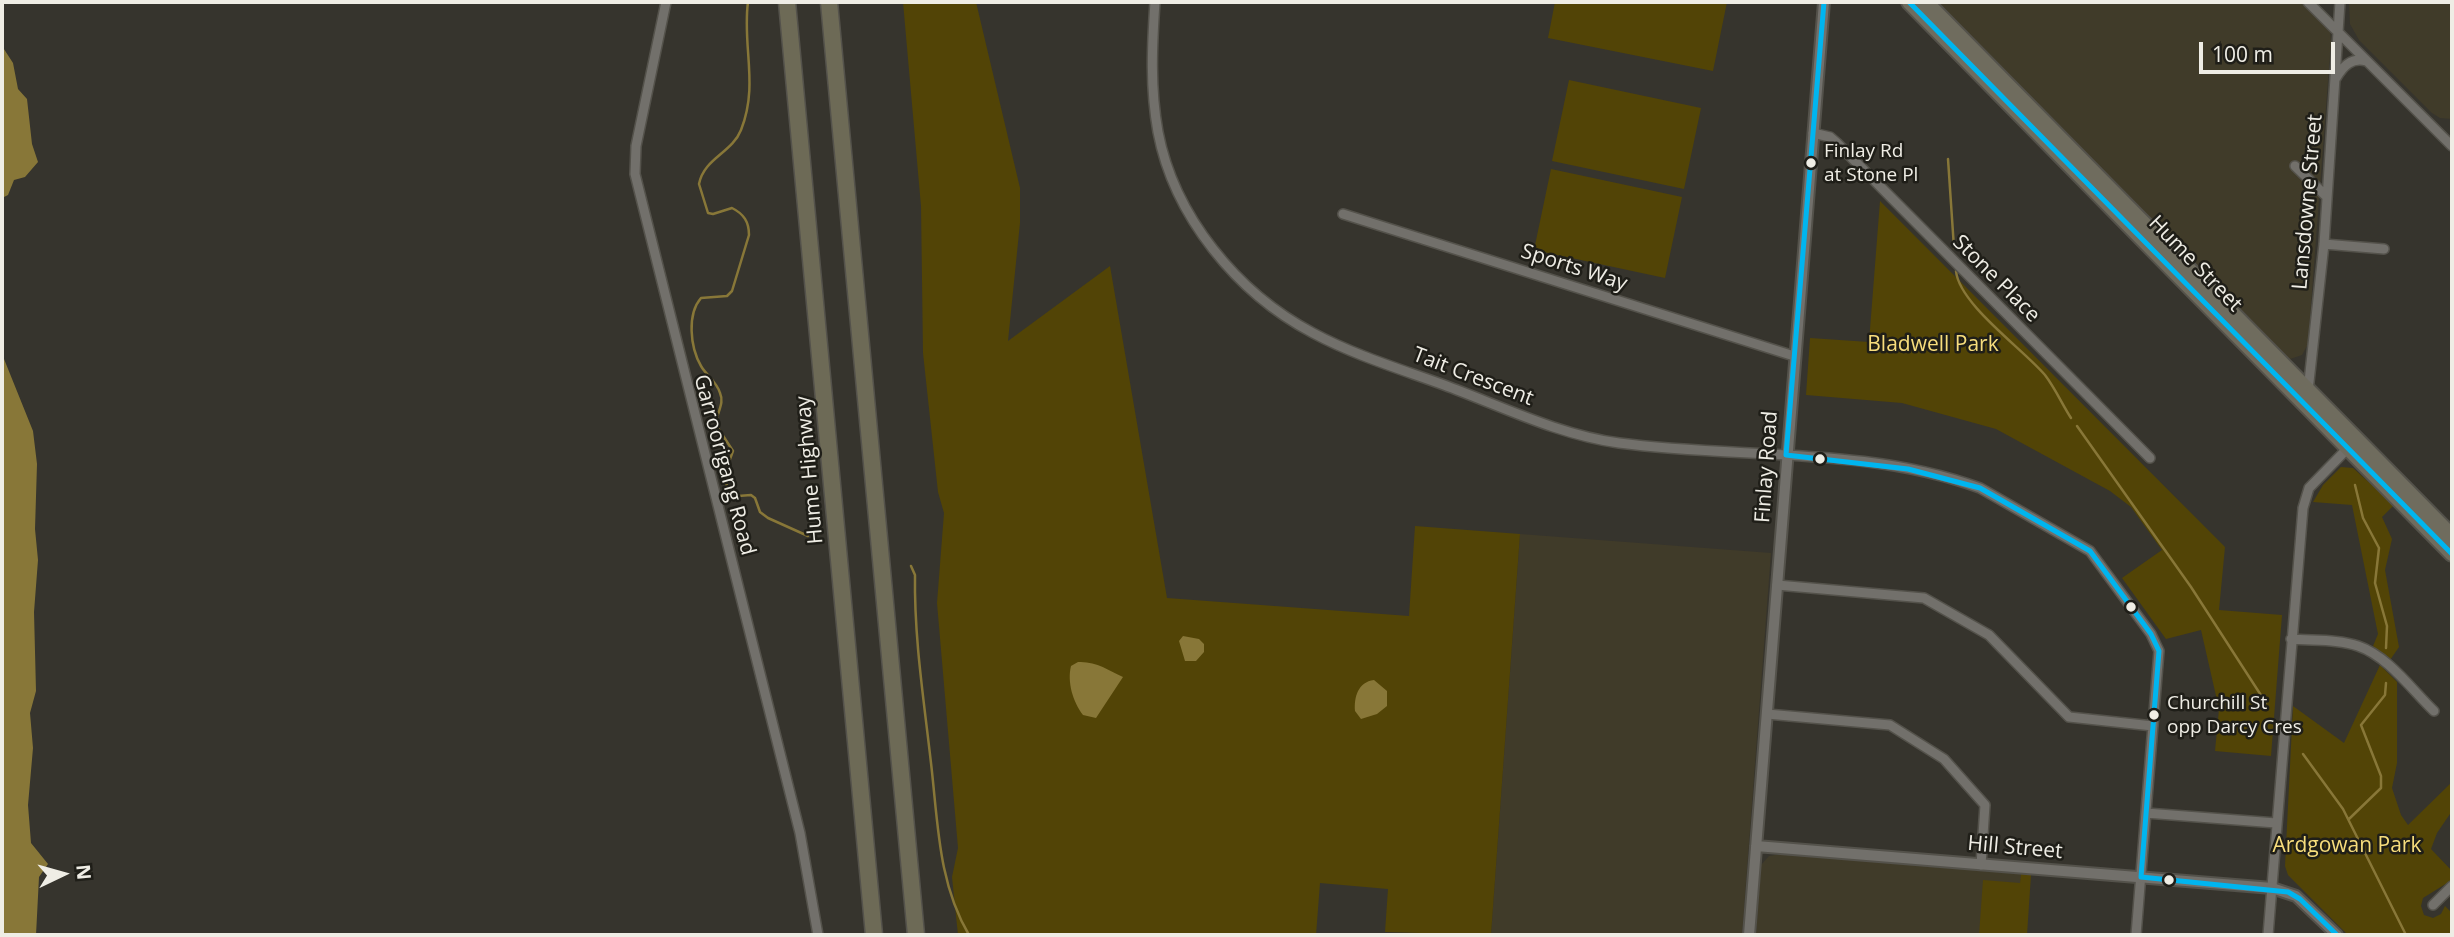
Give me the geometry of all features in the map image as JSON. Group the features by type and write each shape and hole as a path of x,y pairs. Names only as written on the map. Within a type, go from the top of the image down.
{"highway":[{"name":"Hume Highway","path":"788,2 874,935"},
{"path":"830,2 916,935"}],"main road":[{"name":"Hume Street","path":"1909,2 2304,396 2452,536"},
{"name":"Hume Street","path":"1926,2 2304,396 2347,449 2452,554"}],"street":[{"name":"Garroorigang Road","path":"666,2 636,146 635,174 699,441 800,833 818,935"},
{"name":"Tait Crescent","path":"1156,2 1152,74 1158,134 1178,190 1195,223 1215,252 1265,301 1313,333 1355,352 1588,437 1639,445 1890,464 1964,482 2090,551 2157,644 2158,660 2136,935"},
{"name":"Finlay Road","path":"1749,935 1824,2"},
{"path":"2308,2 2450,139"},
{"name":"Lansdowne Street","path":"2304,396 2324,244 2340,2"},
{"path":"2335,79 2342,69 2353,61 2365,60 2376,69"},
{"name":"Stone Place","path":"1813,133 1830,137 1837,143 2150,458"},
{"path":"2295,166 2327,197"},
{"name":"Sports Way","path":"1343,214 1794,356"},
{"path":"2324,244 2384,249"},
{"path":"2269,935 2291,639 2305,496 2314,482 2347,449"},
{"path":"1777,585 1924,598 1989,635 2070,717 2078,720 2152,726"},
{"path":"2291,639 2342,643 2366,649 2383,661 2434,711"},
{"path":"1767,713 1883,723 1931,748 1985,805 1982,865"},
{"path":"2146,813 2276,823"},
{"name":"Hill Street","path":"1756,846 2272,888"},
{"path":"2433,905 2452,886"},
{"path":"2272,888 2296,896 2337,935"}],"shaded area":[{"path":"1937,2 2306,2 2330,29 2331,42 2308,344 2302,355 2290,359 2283,355"},
{"path":"2349,2 2452,2 2452,119 2440,118 2432,113 2359,40 2350,24"},
{"path":"2,46 13,63 18,89 27,99 32,144 38,162 25,177 14,180 8,195 2,198"},
{"path":"2,354 33,431 37,464 35,529 38,560 34,612 36,691 30,713 33,748 28,805 31,843 48,864 39,877 36,935 2,935"},
{"path":"1520,534 1771,553 1742,935 1491,935"},
{"path":"1183,636 1199,639 1204,644 1204,652 1196,661 1185,661 1179,641"},
{"path":"1078,662 1096,664 1123,677 1096,718 1083,715 1074,698 1070,672 1071,666"},
{"path":"1374,680 1387,691 1387,706 1377,714 1361,719 1355,711 1356,696 1364,684"},
{"path":"1782,854 2021,874 2018,935 1756,935 1761,865 1769,856"}],"green space":[{"path":"903,2 976,2 1020,188 1020,223 1008,341 1110,266 1167,598 1409,616 1415,526 1520,534 1491,935 1385,932 1388,889 1320,883 1316,935 958,935 952,877 958,848 937,603 944,513 938,492 923,353 921,206"},
{"path":"1555,2 1727,2 1713,71 1548,38"},
{"path":"1569,80 1701,108 1684,189 1552,161"},
{"path":"1551,169 1682,197 1665,278 1534,250"},
{"name":"Bladwell Park","path":"1880,201 2225,547 2219,610 2282,615 2271,756 2215,751 2219,709 2201,630 2166,639 2122,578 2162,550 2131,507 2110,491 1996,429 1902,403 1806,395 1810,338 1869,342"},
{"path":"2341,467 2353,468 2394,505 2382,517 2392,539 2385,570 2399,647 2390,660 2373,646 2378,634 2352,505 2313,502 2323,485"},
{"name":"Ardgowan Park","path":"2380,665 2397,682 2397,763 2392,788 2401,815 2408,825 2452,782 2452,811 2437,833 2431,849 2452,871 2452,880 2423,898 2421,906 2424,915 2433,918 2441,914 2445,906 2452,913 2452,935 2348,935 2288,875 2285,866 2293,706 2344,743"},
{"path":"2021,874 2031,875 2027,935 1979,935 1983,880 2020,883"}],"waterway":[{"path":"748,2 750,81 746,113 737,138 706,168 699,184 708,213 732,208 745,219 749,235 732,291 727,296 701,298 697,305 692,322 692,340 701,366 716,385 721,397 716,425 733,451 726,469 727,486 738,496 751,495 755,498 760,512 768,518 808,536"},
{"path":"1948,159 1954,248"},
{"path":"1956,271 1968,298 1993,326 2045,375 2071,418"},
{"path":"2077,426 2191,587 2266,703"},
{"path":"2355,485 2363,518 2379,548 2375,583 2387,626 2386,648"},
{"path":"911,566 915,575 918,646 941,852 951,894 969,935"},
{"path":"2349,819 2381,788 2381,776 2361,725 2385,695 2386,683"},
{"path":"2303,754 2343,809 2406,935"}],"transit line":[{"path":"1824,2 1786,455 1908,469 1980,488 2090,551 2151,634 2159,651 2141,877 2288,892 2300,899 2337,935"},
{"path":"1909,2 2452,554"}],"place":[{"name":"Finlay Rd at Stone Pl","path":"1811,163"},
{"name":"Churchill St opp Darcy Cres","path":"2154,715"}]}
